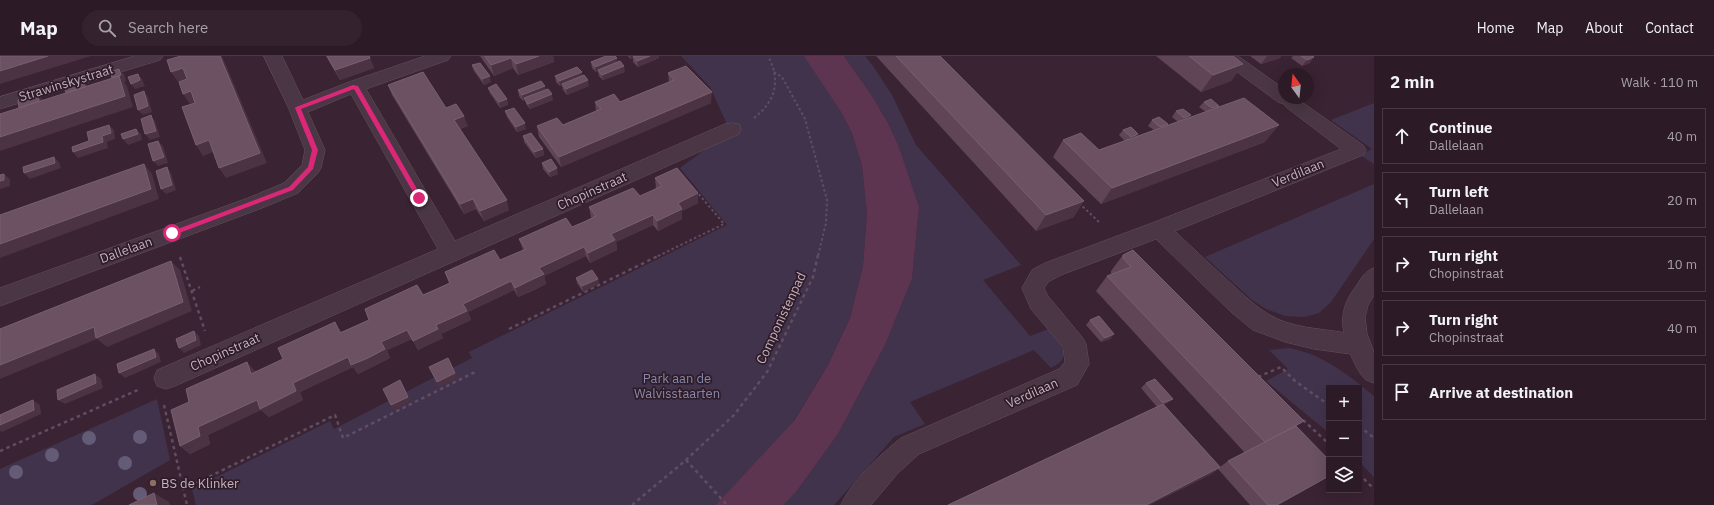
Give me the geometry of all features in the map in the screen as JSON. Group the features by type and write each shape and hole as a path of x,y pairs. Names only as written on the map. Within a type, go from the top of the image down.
{"street":[{"name":"Strawinskystraat","path":"0,104 154,56"},
{"name":"Dallelaan","path":"0,297 291,188 311,168 315,150 298,108 273,56"},
{"path":"298,108 355,86 442,56"},
{"name":"Verdilaan","path":"1227,56 1278,93"},
{"path":"355,86 376,120 400,166 451,253"},
{"name":"Verdilaan","path":"854,505 889,464 910,446 1068,377 1077,364 1074,344 1039,302 1034,288 1040,276 1053,269 1159,229 1356,150 1293,104"},
{"name":"Chopinstraat","path":"162,380 732,130"},
{"path":"1159,229 1239,305 1261,323 1285,332 1314,339 1358,345"},
{"path":"1374,277 1355,309 1354,326 1358,345 1374,372"}],"path":[{"path":"732,130 761,114 769,103 776,80 768,56"},
{"name":"Componistenpad","path":"632,505 686,460 734,415 767,372 813,277 826,223 827,200 822,177 805,119 782,77 774,72"},
{"path":"509,329 724,224 668,158"},
{"path":"172,233 214,357"},
{"path":"192,291 200,287"},
{"path":"1254,379 1281,367 1295,381 1326,403"},
{"path":"184,489 335,415 343,438 477,371"},
{"path":"0,451 162,380 187,505"},
{"path":"1362,428 1374,438"},
{"path":"686,460 727,505"},
{"path":"1362,477 1374,489"}],"green space":[{"name":"Park aan de Walvisstaarten","path":"681,56 827,56 840,110 852,133 862,166 867,213 863,266 850,318 828,365 793,422 786,501 796,492 838,434 884,347 912,279 919,207 899,147 888,123 872,96 844,56 865,56 892,95 916,145 1021,265 983,280 1030,336 1049,329 1058,340 1063,350 1064,355 1058,364 1051,368 1034,350 910,402 925,424 894,437 834,505 196,505 192,489 330,421 334,429 472,358 469,352 727,225 680,168 730,131 710,87"},
{"path":"1374,103 1374,164 1360,155 1372,149 1331,120"},
{"path":"1374,184 1374,239 1331,302 1319,313 1305,317 1285,316 1266,309 1252,300 1205,257"},
{"path":"1289,348 1313,355 1334,366 1361,385 1326,385 1326,431 1266,381 1288,369 1269,350"},
{"path":"1362,386 1374,396 1374,477 1362,465"},
{"path":"157,399 170,460 92,505 0,505 0,469"}],"shaded area":[{"path":"804,56 844,56 872,96 888,123 899,147 919,207 912,279 884,347 838,434 796,492 783,505 716,505 794,421 828,365 850,318 863,266 867,213 862,166 852,133 840,110"}],"building":[{"path":"0,56 48,56 0,71"},
{"path":"181,56 220,56 260,153 219,168 209,140 196,145 182,107 195,103 191,91 183,94 179,82 187,79 183,68 171,72 167,60"},
{"path":"327,56 369,56 370,58 335,70"},
{"path":"485,56 539,56 516,64 511,58 491,65"},
{"path":"606,56 615,56 617,58 595,67 591,62"},
{"path":"633,56 650,56 637,61"},
{"path":"896,56 940,56 1084,201 1046,215"},
{"path":"1189,56 1233,56 1243,64 1213,75"},
{"path":"1301,56 1313,56 1314,57 1307,60"},
{"path":"620,61 624,66 602,75 598,70"},
{"path":"480,63 490,76 482,79 472,65"},
{"path":"686,66 712,92 559,157 537,126 557,118 563,125 601,109 595,102 614,94 620,102 674,80 668,73"},
{"path":"577,67 582,72 559,81 555,76"},
{"path":"119,69 121,75 112,78 110,72"},
{"path":"423,72 446,108 456,104 464,116 454,120 507,200 480,211 473,199 460,204 388,85"},
{"path":"138,74 140,80 131,84 128,77"},
{"path":"584,75 588,80 566,89 562,84"},
{"path":"119,76 125,96 0,137 0,114"},
{"path":"83,80 85,87 66,93 64,86"},
{"path":"541,81 545,86 522,95 518,90"},
{"path":"496,84 507,99 499,102 488,88"},
{"path":"548,89 552,94 528,104 524,98"},
{"path":"144,91 148,106 138,110 134,95"},
{"path":"38,94 39,101 19,108 18,100"},
{"path":"1244,98 1279,125 1112,188 1063,140 1081,133 1099,150"},
{"path":"1211,99 1219,106 1212,108 1204,102"},
{"path":"514,108 525,123 516,127 505,111"},
{"path":"1183,109 1191,115 1184,118 1176,111"},
{"path":"151,115 156,131 145,134 141,119"},
{"path":"1159,117 1168,124 1160,127 1152,120"},
{"path":"109,125 111,133 102,136 103,142 73,152 72,147 89,141 87,132"},
{"path":"1131,127 1138,134 1131,137 1123,130"},
{"path":"136,129 138,134 123,139 121,134"},
{"path":"531,133 543,149 534,152 523,136"},
{"path":"158,141 164,157 153,161 148,144"},
{"path":"54,157 55,163 24,173 23,167"},
{"path":"551,159 557,168 549,172 542,163"},
{"path":"144,164 151,189 0,244 0,215"},
{"path":"167,167 172,185 161,189 156,171"},
{"path":"677,168 698,193 678,203 682,209 657,221 653,215 611,234 615,240 588,253 584,247 539,268 544,274 515,288 511,281 463,304 467,311 436,325 438,329 413,341 407,330 381,342 385,349 368,358 351,365 348,357 293,383 296,391 260,409 257,400 198,427 200,436 180,446 171,410 189,402 186,389 247,362 251,374 283,359 278,348 335,322 340,333 369,320 365,309 417,285 423,295 437,289 450,283 445,272 494,250 500,260 526,249 519,239 566,218 572,227 584,222 596,216 589,207 633,188 640,196 662,186 655,178"},
{"path":"4,174 4,180 0,181 0,175"},
{"path":"1133,250 1304,421 1265,442 1107,276 1131,267 1123,258 1123,255"},
{"path":"171,261 183,302 96,338 94,327 0,365 0,329"},
{"path":"592,270 598,279 582,286 576,278"},
{"path":"1099,316 1114,334 1105,338 1090,320"},
{"path":"194,331 196,340 179,348 176,339"},
{"path":"154,349 156,357 119,373 117,364"},
{"path":"448,358 455,373 437,382 429,367"},
{"path":"95,374 96,383 58,400 57,390"},
{"path":"1155,379 1173,399 1163,403 1146,383"},
{"path":"400,380 408,397 391,405 383,389"},
{"path":"33,400 34,410 0,425 0,415"},
{"path":"1163,404 1220,467 1146,505 948,505"},
{"path":"1296,426 1326,457 1326,478 1277,505 1268,505 1228,461"},
{"path":"154,493 157,505 129,505"}],"place":[{"name":"BS de Klinker","path":"153,483"}],"route":[{"path":"172,233 255,203 291,188 311,168 315,150 298,108 355,86 376,120 419,198"}]}
